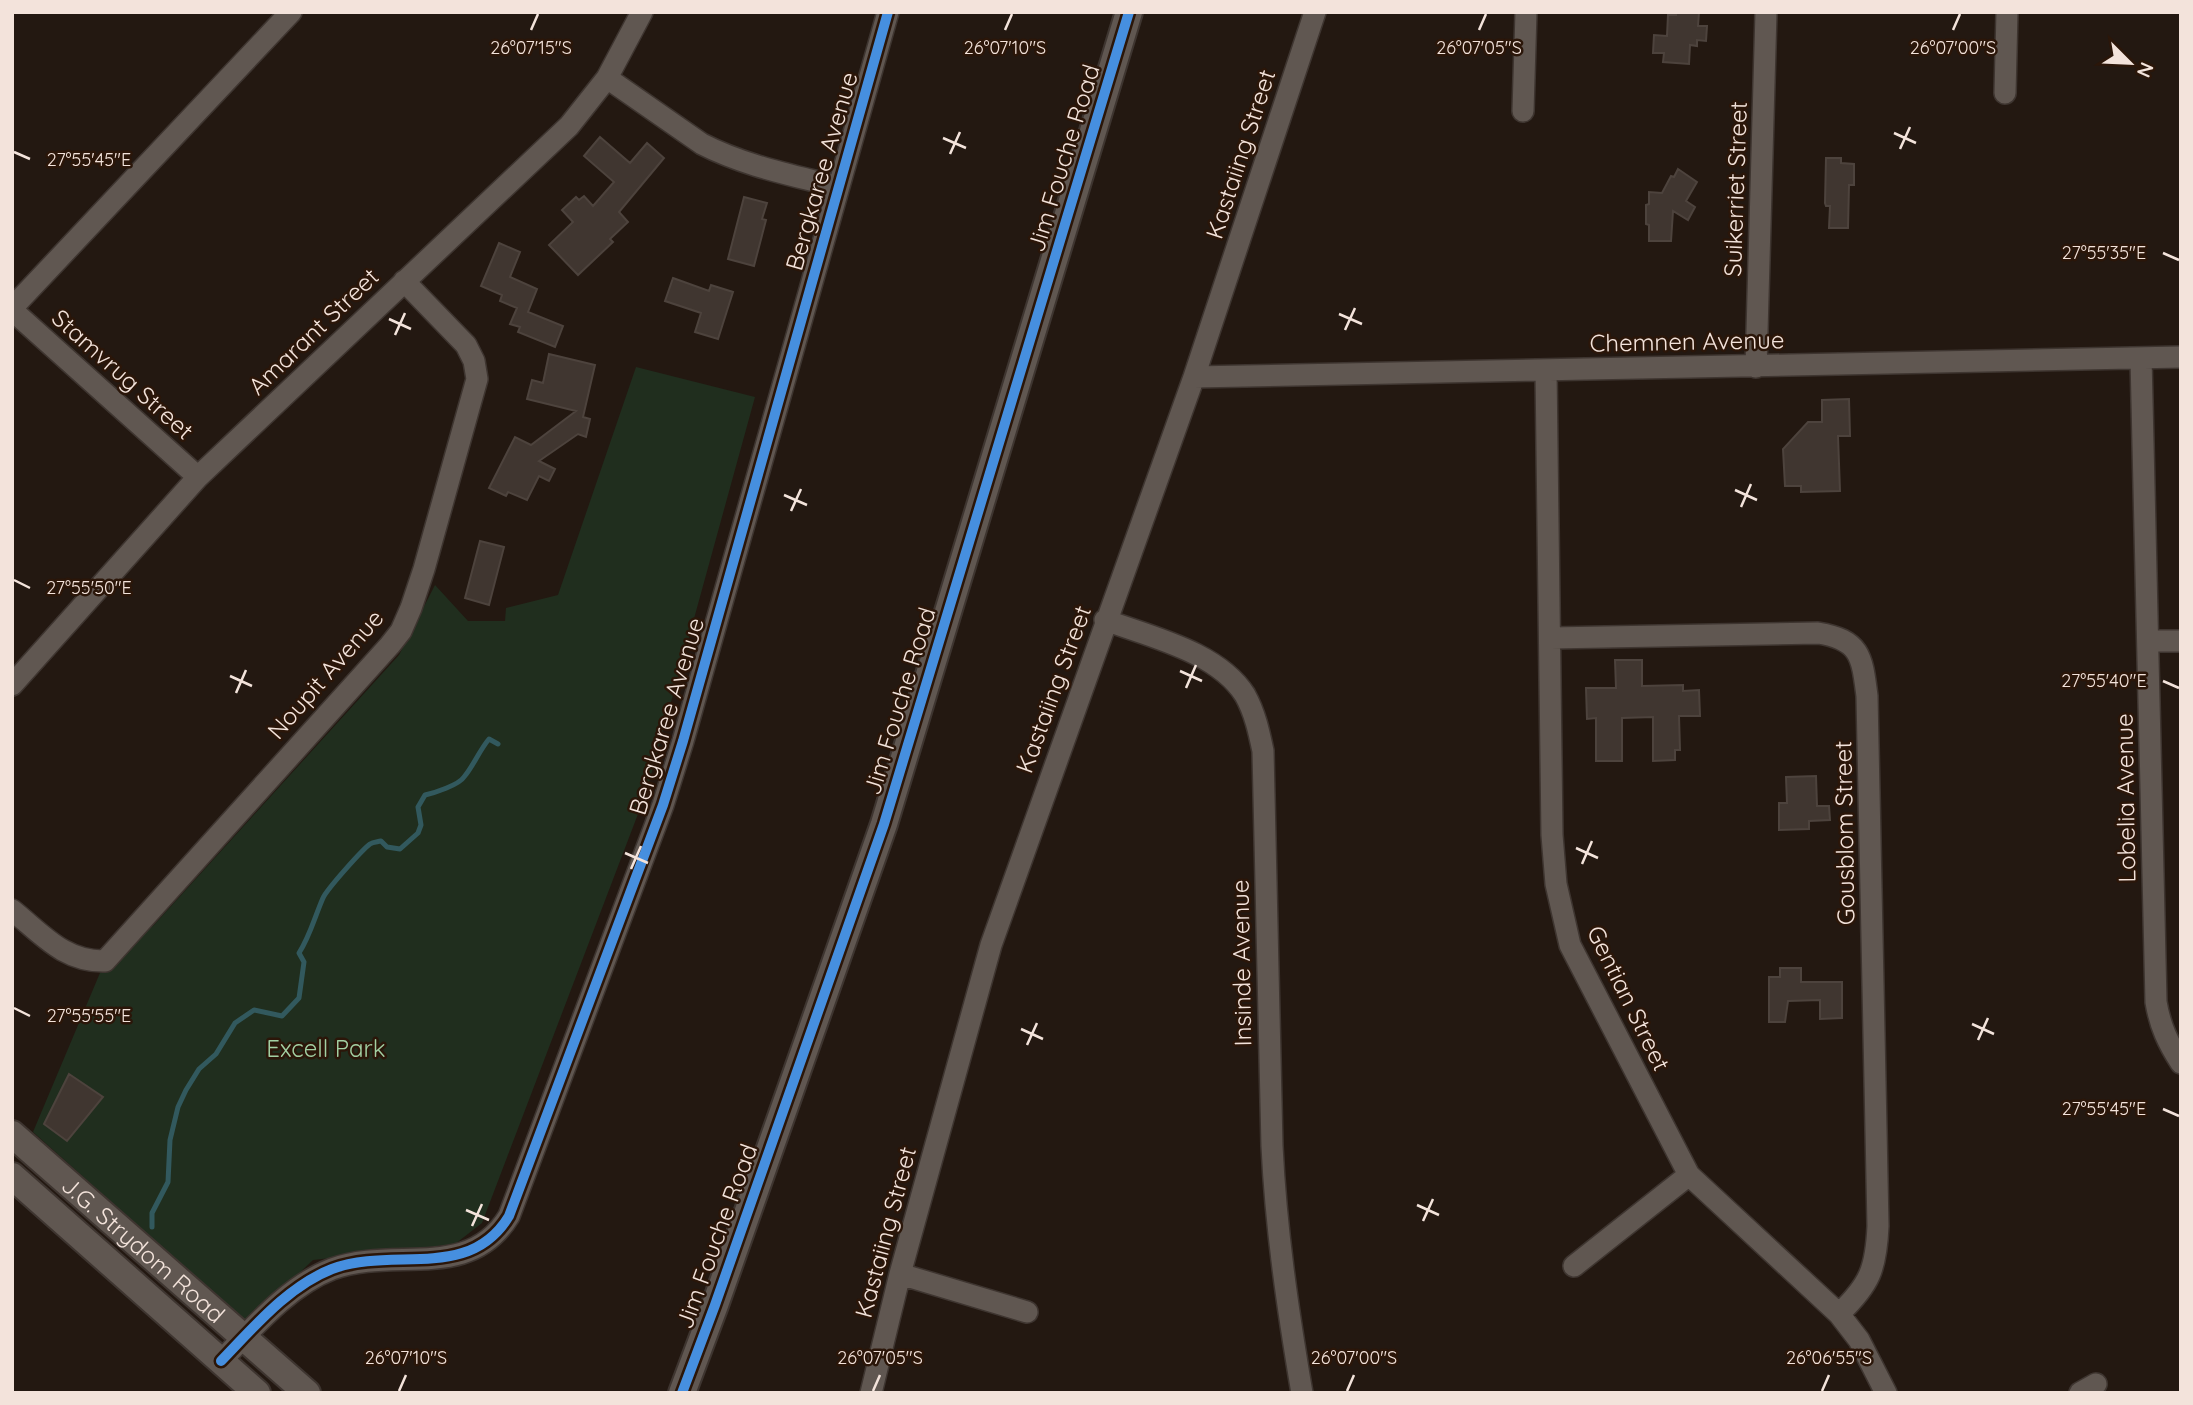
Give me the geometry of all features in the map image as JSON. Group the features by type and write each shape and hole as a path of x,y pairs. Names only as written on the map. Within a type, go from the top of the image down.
{"street":[{"path":"12,309 291,12"},
{"name":"Amarant Street","path":"12,685 198,477 569,126 607,78 642,12"},
{"name":"Bergkaree Avenue","path":"221,1361 283,1301 318,1275 350,1264 464,1254 487,1243 509,1216 663,806 888,12"},
{"name":"Jim Fouche Road","path":"682,1393 884,824 1129,12"},
{"name":"Kastaiing Street","path":"871,1393 900,1274 979,984 1105,620 1194,377 1315,12"},
{"path":"1523,111 1526,12"},
{"name":"Suikerriet Street","path":"1756,367 1766,12"},
{"path":"2005,93 2007,12"},
{"path":"607,78 702,144 718,152 753,165 838,187"},
{"name":"Noupit Avenue","path":"12,910 68,954 84,961 104,961 401,631 425,569 477,379 474,361 466,345 404,281"},
{"name":"Stamvrug Street","path":"12,309 198,477"},
{"name":"Chemnen Avenue","path":"1194,377 2181,357"},
{"name":"Lobelia Avenue","path":"2141,358 2156,1002 2160,1024 2181,1063"},
{"name":"Gentian Street","path":"1546,370 1552,835 1556,884 1570,945 1689,1175 1839,1314 1859,1340 1886,1393"},
{"name":"Insinde Avenue","path":"1105,620 1214,664 1232,679 1245,695 1258,724 1263,751 1275,1208 1302,1393"},
{"name":"Gousblom Street","path":"1551,638 1818,633 1847,641 1856,649 1863,664 1867,696 1878,1236 1876,1261 1865,1288 1839,1314"},
{"path":"2149,641 2181,640"},
{"name":"J.G. Strydom Road","path":"12,1134 307,1393"},
{"path":"1574,1266 1689,1175"},
{"name":"J.G. Strydom Road","path":"12,1176 257,1393"},
{"path":"900,1274 1027,1312"}],"green space":[{"name":"Excell Park","path":"636,367 755,397 646,793 482,1223 455,1244 313,1260 247,1323 33,1132 105,961 153,926 399,655 435,585 468,621 505,621 506,608 558,595"}],"building":[{"path":"1676,12 1699,12 1698,26 1707,26 1706,41 1697,40 1697,46 1690,45 1689,64 1663,62 1664,53 1653,53 1654,35 1667,36 1668,15 1676,15"},
{"path":"600,137 630,163 647,143 664,158 619,212 628,222 610,239 613,242 578,275 549,245 573,222 562,210 576,197 579,200 584,196 593,206 614,182 584,156"},
{"path":"1826,158 1841,158 1841,163 1854,164 1854,185 1849,185 1848,228 1829,228 1830,206 1825,203"},
{"path":"1678,169 1697,182 1686,201 1695,207 1688,220 1673,211 1671,241 1649,241 1646,205 1649,204 1649,192 1662,193"},
{"path":"744,197 767,203 762,219 766,220 754,266 728,259"},
{"path":"499,243 520,252 510,277 537,289 528,312 563,326 555,347 518,332 520,327 510,324 517,308 500,301 502,295 481,286"},
{"path":"673,278 709,291 711,285 733,292 718,339 695,332 701,313 665,301"},
{"path":"549,354 595,365 583,417 590,419 586,437 578,434 539,461 555,469 549,481 539,476 527,500 508,492 506,496 489,488 515,437 531,445 576,411 527,399 532,380 543,383"},
{"path":"1849,399 1850,436 1838,436 1840,491 1801,492 1801,486 1785,486 1783,449 1808,422 1822,422 1822,400"},
{"path":"480,541 504,547 489,605 465,598"},
{"path":"1615,660 1642,660 1642,686 1683,685 1683,691 1699,690 1700,716 1679,716 1680,750 1675,750 1675,760 1653,761 1653,717 1622,718 1622,761 1596,761 1596,718 1587,719 1586,688 1616,688"},
{"path":"1816,776 1817,806 1829,806 1830,820 1809,821 1809,829 1779,830 1779,803 1787,803 1786,777"},
{"path":"1780,968 1801,968 1801,982 1842,982 1842,1018 1820,1019 1820,1000 1788,1001 1785,1022 1769,1022 1769,977 1780,977"},
{"path":"69,1074 103,1097 67,1141 44,1124"}],"waterway":[{"path":"152,1227 152,1213 168,1182 170,1140 178,1107 199,1069 216,1054 235,1023 254,1010 282,1016 299,998 304,962 299,953 323,898 353,861 374,842 381,841 387,847 400,849 418,833 421,825 418,807 425,795 461,780 489,739 498,744"}],"cycle path":[{"path":"221,1361 272,1309 316,1276 356,1263 452,1256 473,1249 492,1236 509,1216 663,805 888,12"},
{"path":"682,1393 884,824 1129,12"}]}
